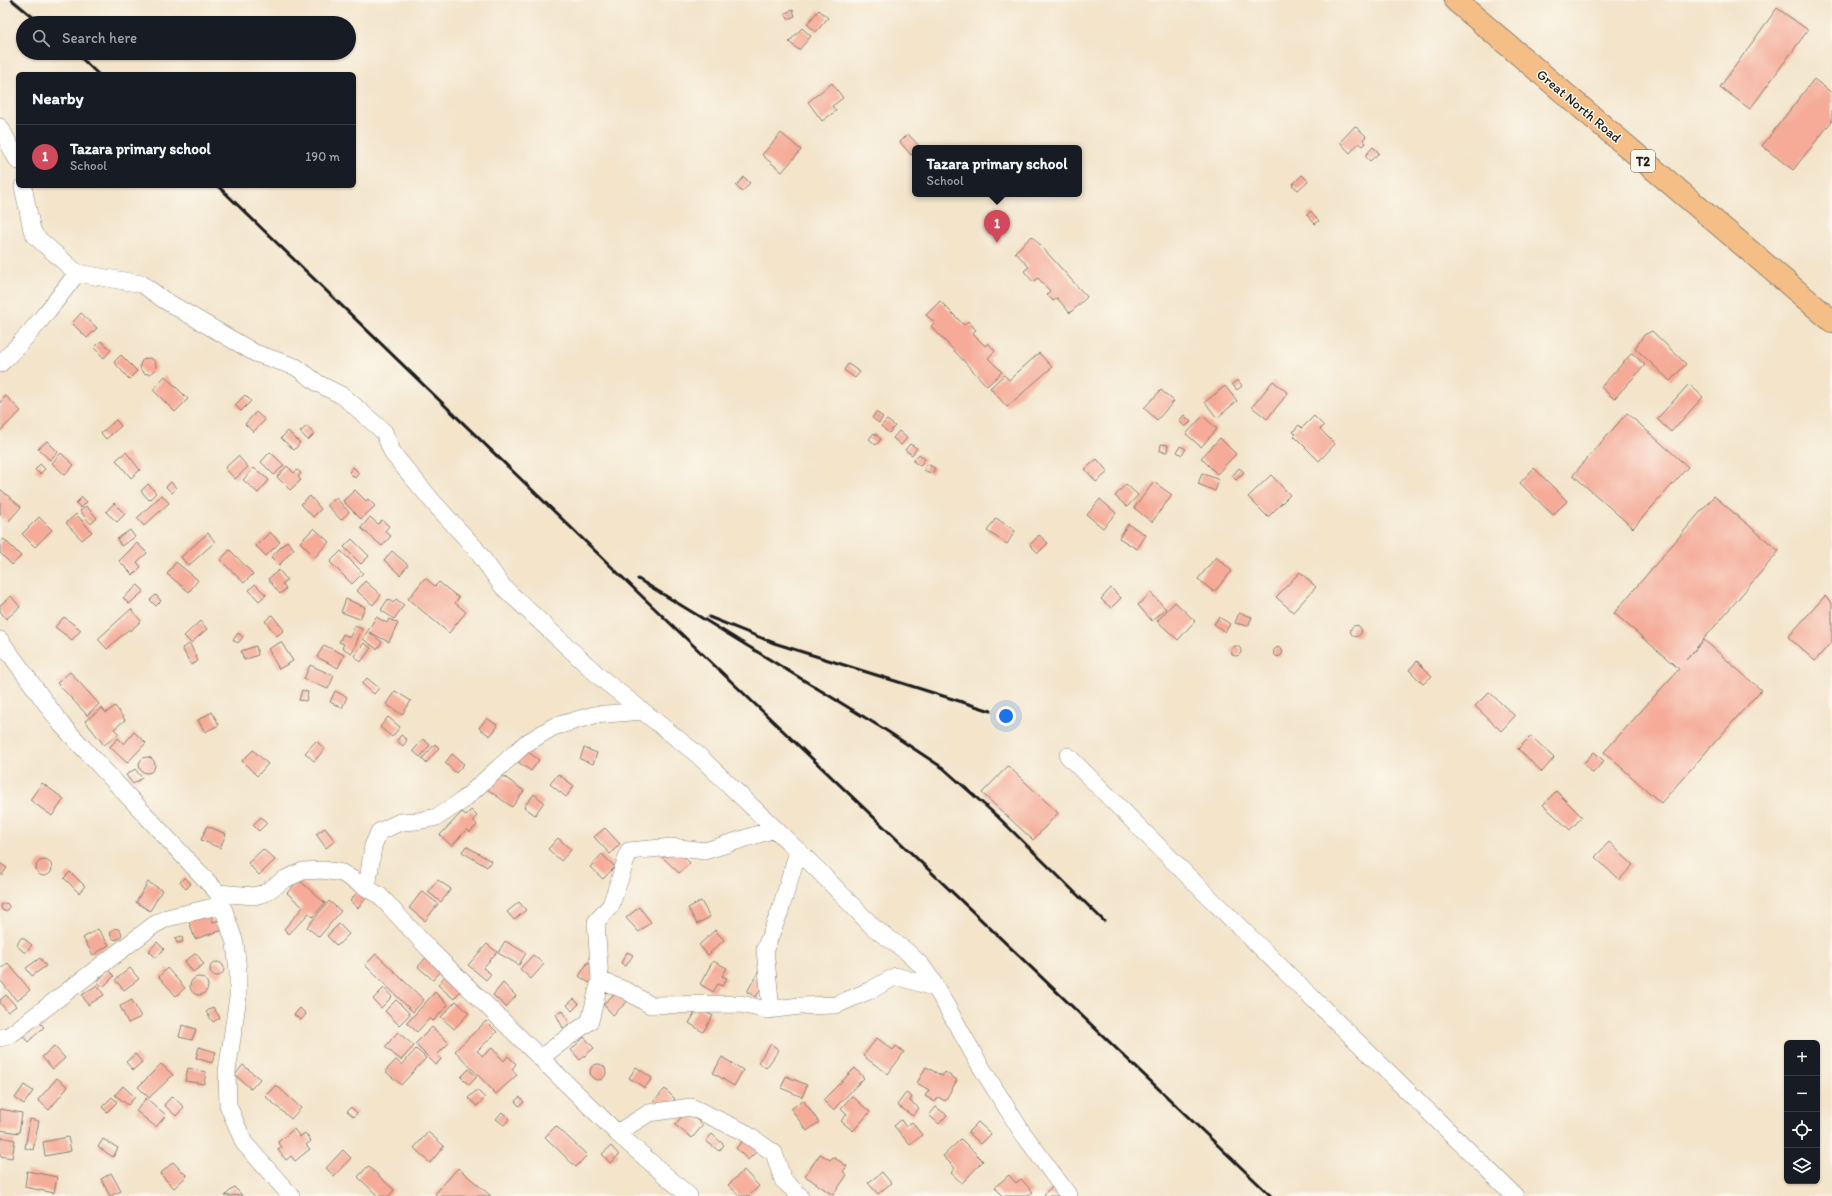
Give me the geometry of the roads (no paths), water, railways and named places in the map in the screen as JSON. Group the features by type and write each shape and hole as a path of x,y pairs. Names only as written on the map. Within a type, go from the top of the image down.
{"highway":[{"name":"Great North Road","path":"1455,0 1832,321"}],"street":[{"path":"0,127 16,156"},
{"path":"23,188 34,234 77,273 142,284 164,300 236,343 255,353 292,364 319,384 343,396 384,432 393,454 434,503 475,548 503,587 602,678 698,755 798,851 874,928 906,951 921,965 936,988 981,1067 1022,1132 1069,1196"},
{"path":"0,364 45,315 77,273"},
{"path":"0,640 61,724 220,899 235,943 238,971 238,997 227,1072 228,1105 244,1143 291,1196"},
{"path":"367,888 373,846 379,832 400,822 418,821 437,817 462,801 525,744 553,727 594,715 643,711"},
{"path":"1068,756 1211,899 1515,1196"},
{"path":"540,1058 590,1020 600,980 596,922 611,905 629,851 672,847 705,851 775,829"},
{"path":"767,1010 770,1000 765,949 780,911 798,851"},
{"path":"0,1038 10,1035 154,925 167,918 220,899 254,896 265,893 285,879 303,871 322,870 342,874 380,896 428,948 617,1133 689,1196"},
{"path":"600,980 627,991 650,1005 741,1004 767,1010 800,1006 836,1005 871,990 896,976 936,988"},
{"path":"617,1133 649,1113 691,1107 742,1131 774,1153 783,1180 800,1196"}],"railway":[{"path":"12,0 31,16"},
{"path":"83,60 96,72"},
{"path":"220,188 651,605 1271,1196"},
{"path":"638,579 887,731 943,768 997,816 1104,921"},
{"path":"709,617 774,643 991,711"}],"place":[{"name":"Tazara primary school","path":"997,243"}]}
